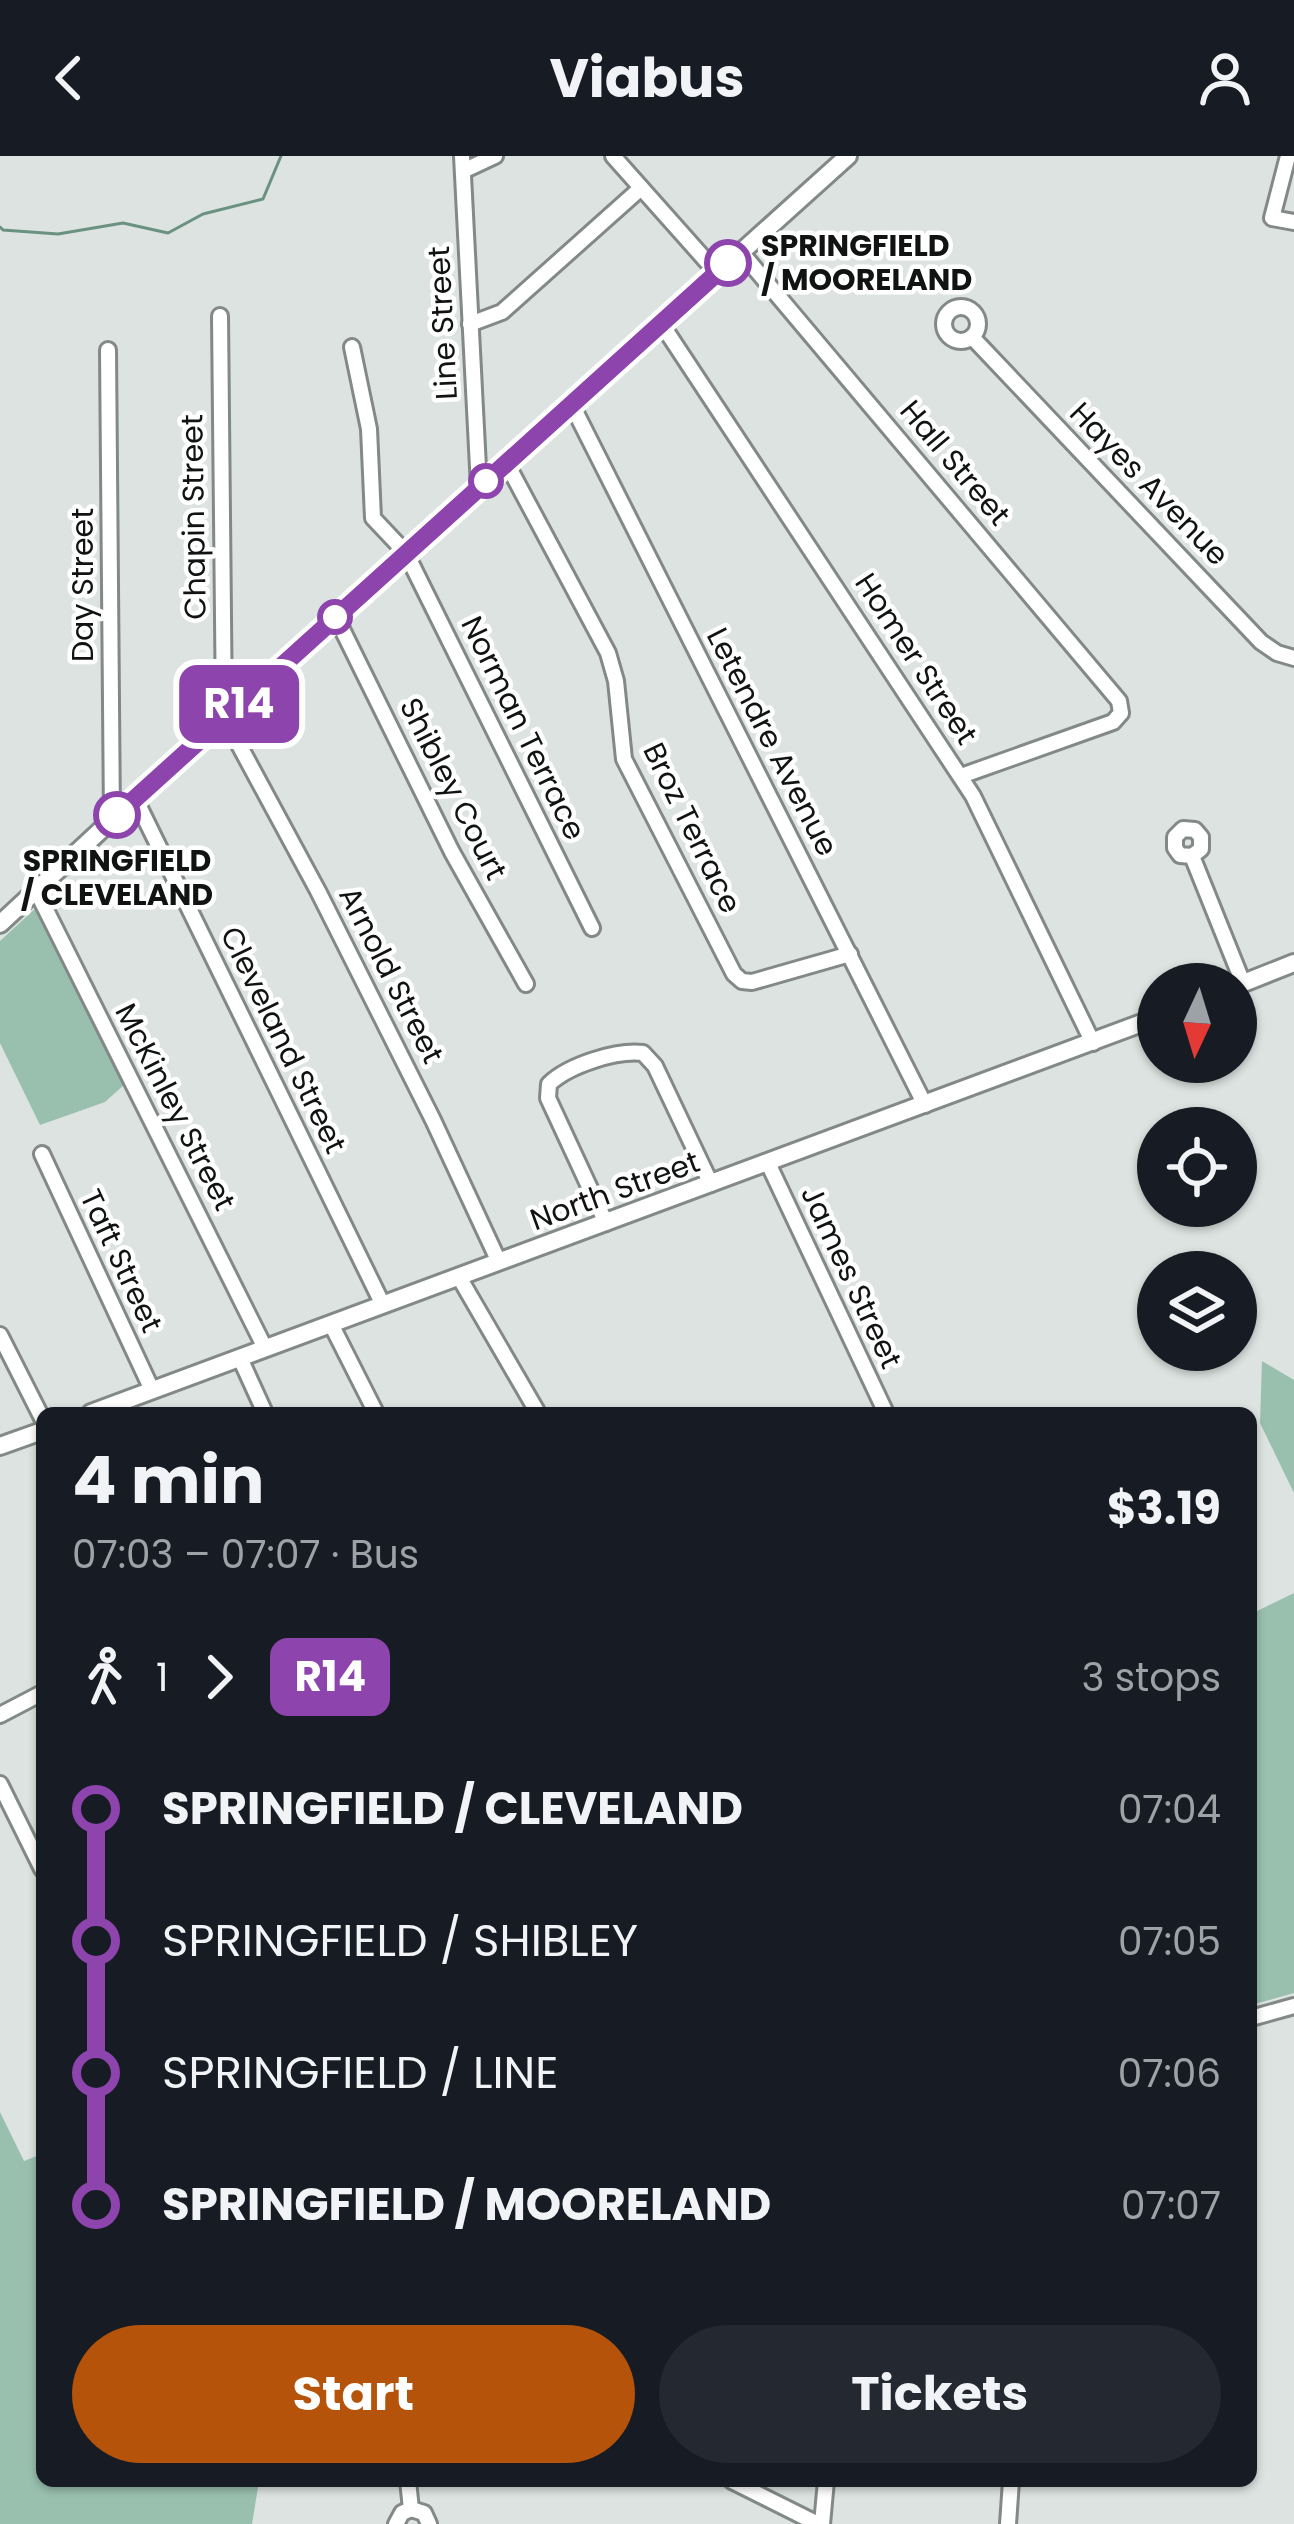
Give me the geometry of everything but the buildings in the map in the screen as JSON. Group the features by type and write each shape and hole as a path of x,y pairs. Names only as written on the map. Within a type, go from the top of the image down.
{"main road":[{"path":"0,924 848,156"},
{"path":"1257,978 1294,963"},
{"name":"North Street","path":"107,1407 1137,1025"},
{"path":"0,1447 36,1433"}],"street":[{"path":"462,164 495,156"},
{"path":"613,156 717,273"},
{"path":"1288,156 1272,218 1294,222"},
{"name":"Line Street","path":"462,164 478,487"},
{"path":"470,324 502,312 641,188"},
{"name":"Hall Street","path":"741,252 1112,689 1121,713 1113,722 961,776"},
{"name":"Chapin Street","path":"220,316 224,717"},
{"name":"Homer Street","path":"661,323 961,776 992,830 1093,1043"},
{"name":"Hayes Avenue","path":"972,337 1261,642 1294,658"},
{"name":"Norman Terrace","path":"352,347 368,420 375,522 406,553 592,928"},
{"name":"Day Street","path":"108,350 112,820"},
{"name":"Letendre Avenue","path":"571,403 925,1105"},
{"name":"Broz Terrace","path":"506,462 608,653 627,766 734,974 752,982 850,954"},
{"name":"Shibley Court","path":"336,617 452,852 526,984"},
{"name":"Arnold Street","path":"224,717 289,834 499,1262"},
{"name":"Cleveland Street","path":"135,799 383,1305"},
{"path":"1192,856 1232,963"},
{"name":"McKinley Street","path":"36,890 266,1348"},
{"path":"606,1223 548,1098 549,1084 564,1073 623,1052 643,1053 711,1184"},
{"name":"Taft Street","path":"42,1154 152,1390"},
{"name":"James Street","path":"768,1163 883,1407"},
{"path":"459,1277 535,1407"},
{"path":"331,1324 373,1407"},
{"path":"0,1335 36,1407"},
{"path":"240,1358 262,1407"},
{"path":"0,1715 36,1696"},
{"path":"0,1784 36,1845"},
{"path":"1257,2016 1294,2006"},
{"path":"409,2487 411,2509"},
{"path":"744,2487 820,2524 825,2487"},
{"path":"1008,2524 1011,2487"},
{"path":"396,2524 402,2512 411,2509 424,2513 429,2524"}],"green space":[{"path":"37,907 125,1084 105,1102 40,1125 0,1043 0,941"},
{"path":"1262,1361 1294,1380 1294,1493 1260,1423"},
{"path":"1294,1593 1294,1993 1257,2003 1257,1611"},
{"path":"0,2112 24,2161 36,2156 36,2487 258,2487 252,2524 0,2524"}],"waterway":[{"path":"0,227 58,234 123,223 168,233 203,214 263,199 281,156"}],"bus line":[{"name":"R14","path":"117,815 728,263"}],"place":[{"name":"SPRINGFIELD / MOORELAND","path":"728,263"},
{"name":"SPRINGFIELD / CLEVELAND","path":"117,815"}]}
